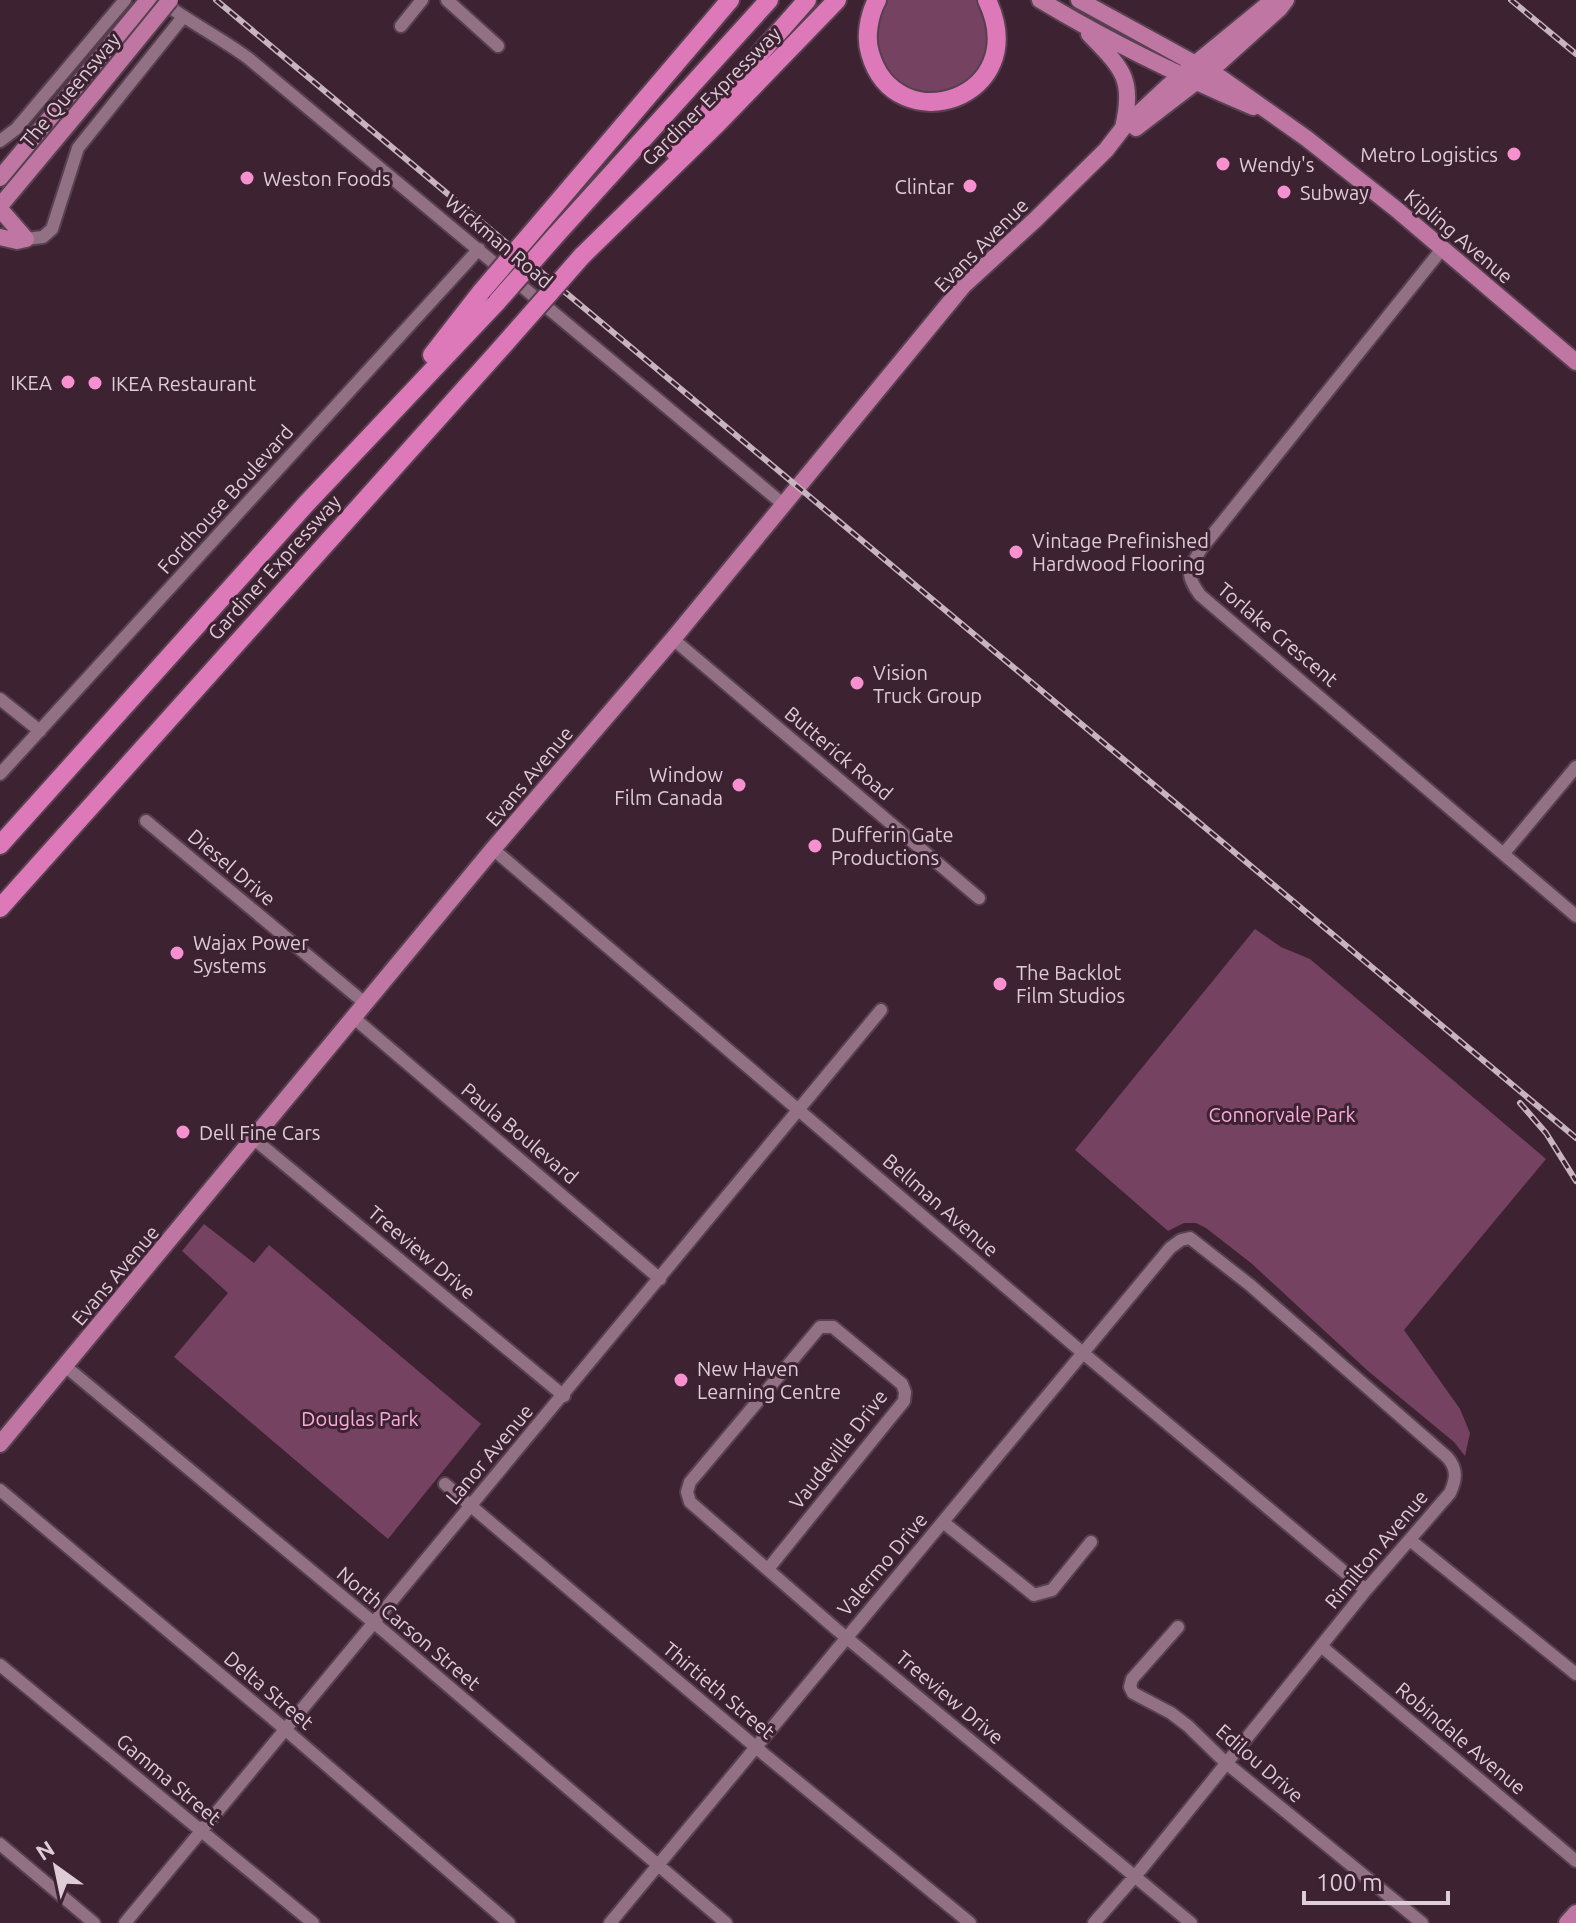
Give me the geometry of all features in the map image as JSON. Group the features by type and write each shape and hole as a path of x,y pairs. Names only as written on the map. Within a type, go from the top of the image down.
{"highway":[{"path":"645,96 715,0"},
{"name":"Gardiner Expressway","path":"388,416 481,292 730,0"},
{"name":"Gardiner Expressway","path":"0,845 769,0"},
{"name":"Gardiner Expressway","path":"0,908 502,347 807,0"},
{"name":"Gardiner Expressway","path":"582,256 718,123 837,0"},
{"path":"877,0 871,18 868,46 881,77 891,88 914,100 938,102 970,91 991,67 998,38 987,0"}],"main road":[{"name":"The Queensway","path":"0,207 148,0"},
{"name":"The Queensway","path":"0,178 170,0"},
{"name":"Kipling Avenue","path":"1040,0 1080,25 1241,91 1356,176 1576,362"},
{"name":"Kipling Avenue","path":"1079,0 1195,73 1275,116"},
{"name":"Evans Avenue","path":"0,1444 493,849 673,639 964,285 1106,150 1273,0"},
{"name":"Evans Avenue","path":"1106,150 1123,128 1195,73 1235,49 1286,0"},
{"path":"1080,25 1120,66 1126,81 1128,105 1123,128"},
{"path":"1235,49 1233,70 1241,91"},
{"path":"0,207 26,239 17,241 0,237"},
{"path":"1567,1923 1576,1913"}],"street":[{"path":"0,141 16,129 125,0"},
{"name":"Wickman Road","path":"159,0 248,58 783,504"},
{"path":"401,26 422,0"},
{"path":"447,0 498,46"},
{"path":"26,239 43,237 52,229 78,148 183,17"},
{"name":"Fordhouse Boulevard","path":"0,774 479,249"},
{"name":"Torlake Crescent","path":"1442,249 1201,549 1189,569 1189,580 1200,595 1504,853"},
{"name":"Butterick Road","path":"673,639 979,898"},
{"path":"0,699 40,731"},
{"path":"1576,767 1504,853 1576,916"},
{"name":"Diesel Drive","path":"146,821 366,1004"},
{"name":"Bellman Avenue","path":"493,849 1083,1353 1366,1590"},
{"name":"Lanor Avenue","path":"125,1923 881,1010"},
{"name":"Paula Boulevard","path":"354,1018 660,1279"},
{"name":"Treeview Drive","path":"254,1139 564,1396"},
{"name":"Valermo Drive","path":"610,1923 1170,1248 1190,1238"},
{"name":"Rimilton Avenue","path":"1094,1923 1366,1590 1450,1493 1456,1477 1452,1463 1250,1285 1190,1238"},
{"name":"Vaudeville Drive","path":"687,1497 690,1482 820,1327 833,1327 902,1384 904,1401 768,1569"},
{"name":"North Carson Street","path":"65,1366 726,1923"},
{"name":"Thirtieth Street","path":"445,1484 970,1923"},
{"name":"Delta Street","path":"0,1490 509,1923"},
{"name":"Treeview Drive","path":"687,1497 693,1506 848,1638 1191,1923"},
{"path":"943,1522 1034,1595 1052,1590 1091,1542"},
{"path":"1410,1540 1576,1674"},
{"name":"Edilou Drive","path":"1178,1627 1132,1679 1130,1687 1141,1698 1171,1713 1188,1726 1225,1762 1422,1923"},
{"name":"Robindale Avenue","path":"1321,1646 1576,1861"},
{"name":"Gamma Street","path":"0,1665 313,1923"},
{"path":"0,1844 94,1923"}],"green space":[{"path":"883,0 977,0 987,27 981,66 967,83 950,92 912,94 882,71 874,28"},
{"name":"Connorvale Park","path":"1255,929 1281,947 1310,959 1546,1159 1404,1330 1460,1409 1470,1433 1465,1456 1454,1442 1368,1371 1251,1263 1196,1223 1184,1223 1168,1231 1075,1150"},
{"name":"Douglas Park","path":"204,1224 254,1263 269,1245 481,1424 388,1539 174,1357 228,1293 182,1251"}],"railway":[{"path":"216,0 1576,1138"},
{"path":"1511,0 1576,54"},
{"path":"1520,1103 1546,1133 1576,1181"}],"place":[{"name":"Metro Logistics","path":"1514,154"},
{"name":"Wendy's","path":"1223,164"},
{"name":"Weston Foods","path":"247,178"},
{"name":"Clintar","path":"970,186"},
{"name":"Subway","path":"1284,192"},
{"name":"IKEA","path":"68,382"},
{"name":"IKEA Restaurant","path":"95,383"},
{"name":"Vintage Prefinished Hardwood Flooring","path":"1016,552"},
{"name":"Vision Truck Group","path":"857,683"},
{"name":"Window Film Canada","path":"739,785"},
{"name":"Dufferin Gate Productions","path":"815,846"},
{"name":"Wajax Power Systems","path":"177,953"},
{"name":"The Backlot Film Studios","path":"1000,984"},
{"name":"Dell Fine Cars","path":"183,1132"},
{"name":"New Haven Learning Centre","path":"681,1380"}]}
